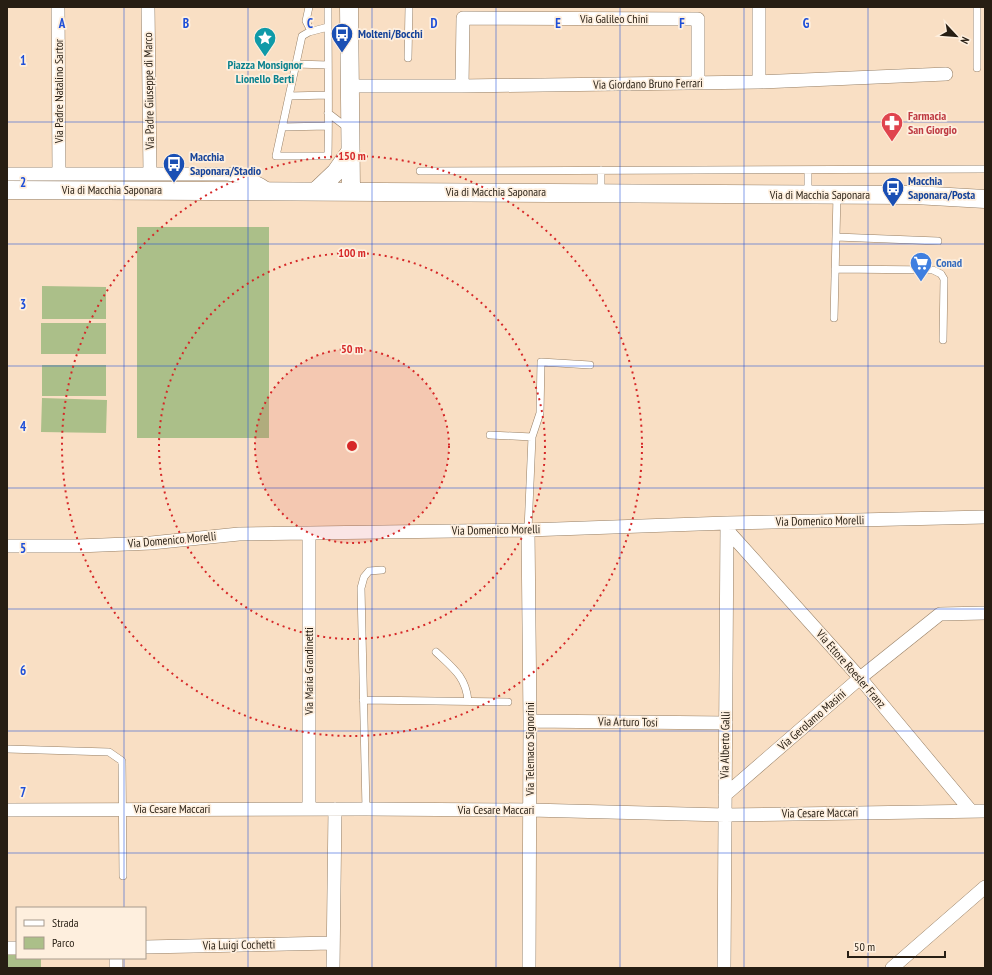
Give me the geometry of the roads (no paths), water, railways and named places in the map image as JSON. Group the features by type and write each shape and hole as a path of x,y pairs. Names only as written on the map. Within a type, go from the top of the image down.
{"street":[{"name":"Via Padre Natalino Sartor","path":"58,7 59,174"},
{"name":"Via Padre Giuseppe di Marco","path":"148,7 150,174"},
{"path":"349,7 351,191"},
{"path":"759,7 759,82"},
{"name":"Via Galileo Chini","path":"462,86 462,18 536,13 698,19 698,83"},
{"name":"Via Giordano Bruno Ferrari","path":"349,86 759,82 946,74"},
{"path":"316,191 336,172 350,152"},
{"path":"7,174 236,175 253,180 270,191"},
{"name":"Via di Macchia Saponara","path":"7,190 808,194 985,199"},
{"name":"Via Domenico Morelli","path":"7,546 78,546 151,543 239,534 727,527 985,518"},
{"name":"Via Ettore Roesler Franz","path":"727,527 860,678 971,811"},
{"name":"Via Alberto Galli","path":"724,968 727,527"},
{"name":"Via Telemaco Signorini","path":"528,530 530,721 529,968"},
{"name":"Via Maria Grandinetti","path":"309,534 309,809"},
{"name":"Via Gerolamo Masini","path":"725,795 860,678 940,614 985,613"},
{"name":"Via Arturo Tosi","path":"530,721 726,723"},
{"path":"332,968 336,809"},
{"name":"Via Cesare Maccari","path":"7,810 530,810 725,815 985,811"},
{"path":"892,968 985,887"},
{"name":"Via Luigi Cochetti","path":"146,947 332,943"}],"lane":[{"path":"309,7 306,21 311,31"},
{"path":"328,7 328,27 328,65 328,95 328,113 328,126 328,156 276,156 302,36 311,31 328,27"},
{"path":"408,58 409,7"},
{"path":"977,7 977,68"},
{"path":"296,64 328,65"},
{"path":"289,96 328,95"},
{"path":"328,113 350,130"},
{"path":"282,126 328,126"},
{"path":"420,171 985,169"},
{"path":"601,170 601,193"},
{"path":"808,170 808,194"},
{"path":"834,318 836,195"},
{"path":"836,237 938,241"},
{"path":"835,269 932,270 942,274 944,279 943,340"},
{"path":"528,530 532,437 540,413 541,362 590,365"},
{"path":"490,435 532,437"},
{"path":"366,809 361,588 364,577 369,571 382,570"},
{"path":"436,652 460,674 468,692 468,701"},
{"path":"363,700 508,702"},
{"path":"7,749 109,752 122,761 123,876"}],"place":[{"name":"Molteni/Bocchi","path":"342,54"},
{"name":"Piazza Monsignor Lionello Berti","path":"265,58"},
{"name":"Farmacia San Giorgio","path":"892,142"},
{"name":"Macchia Saponara/Stadio","path":"174,184"},
{"name":"Macchia Saponara/Posta","path":"893,208"},
{"name":"Conad","path":"921,282"}]}
